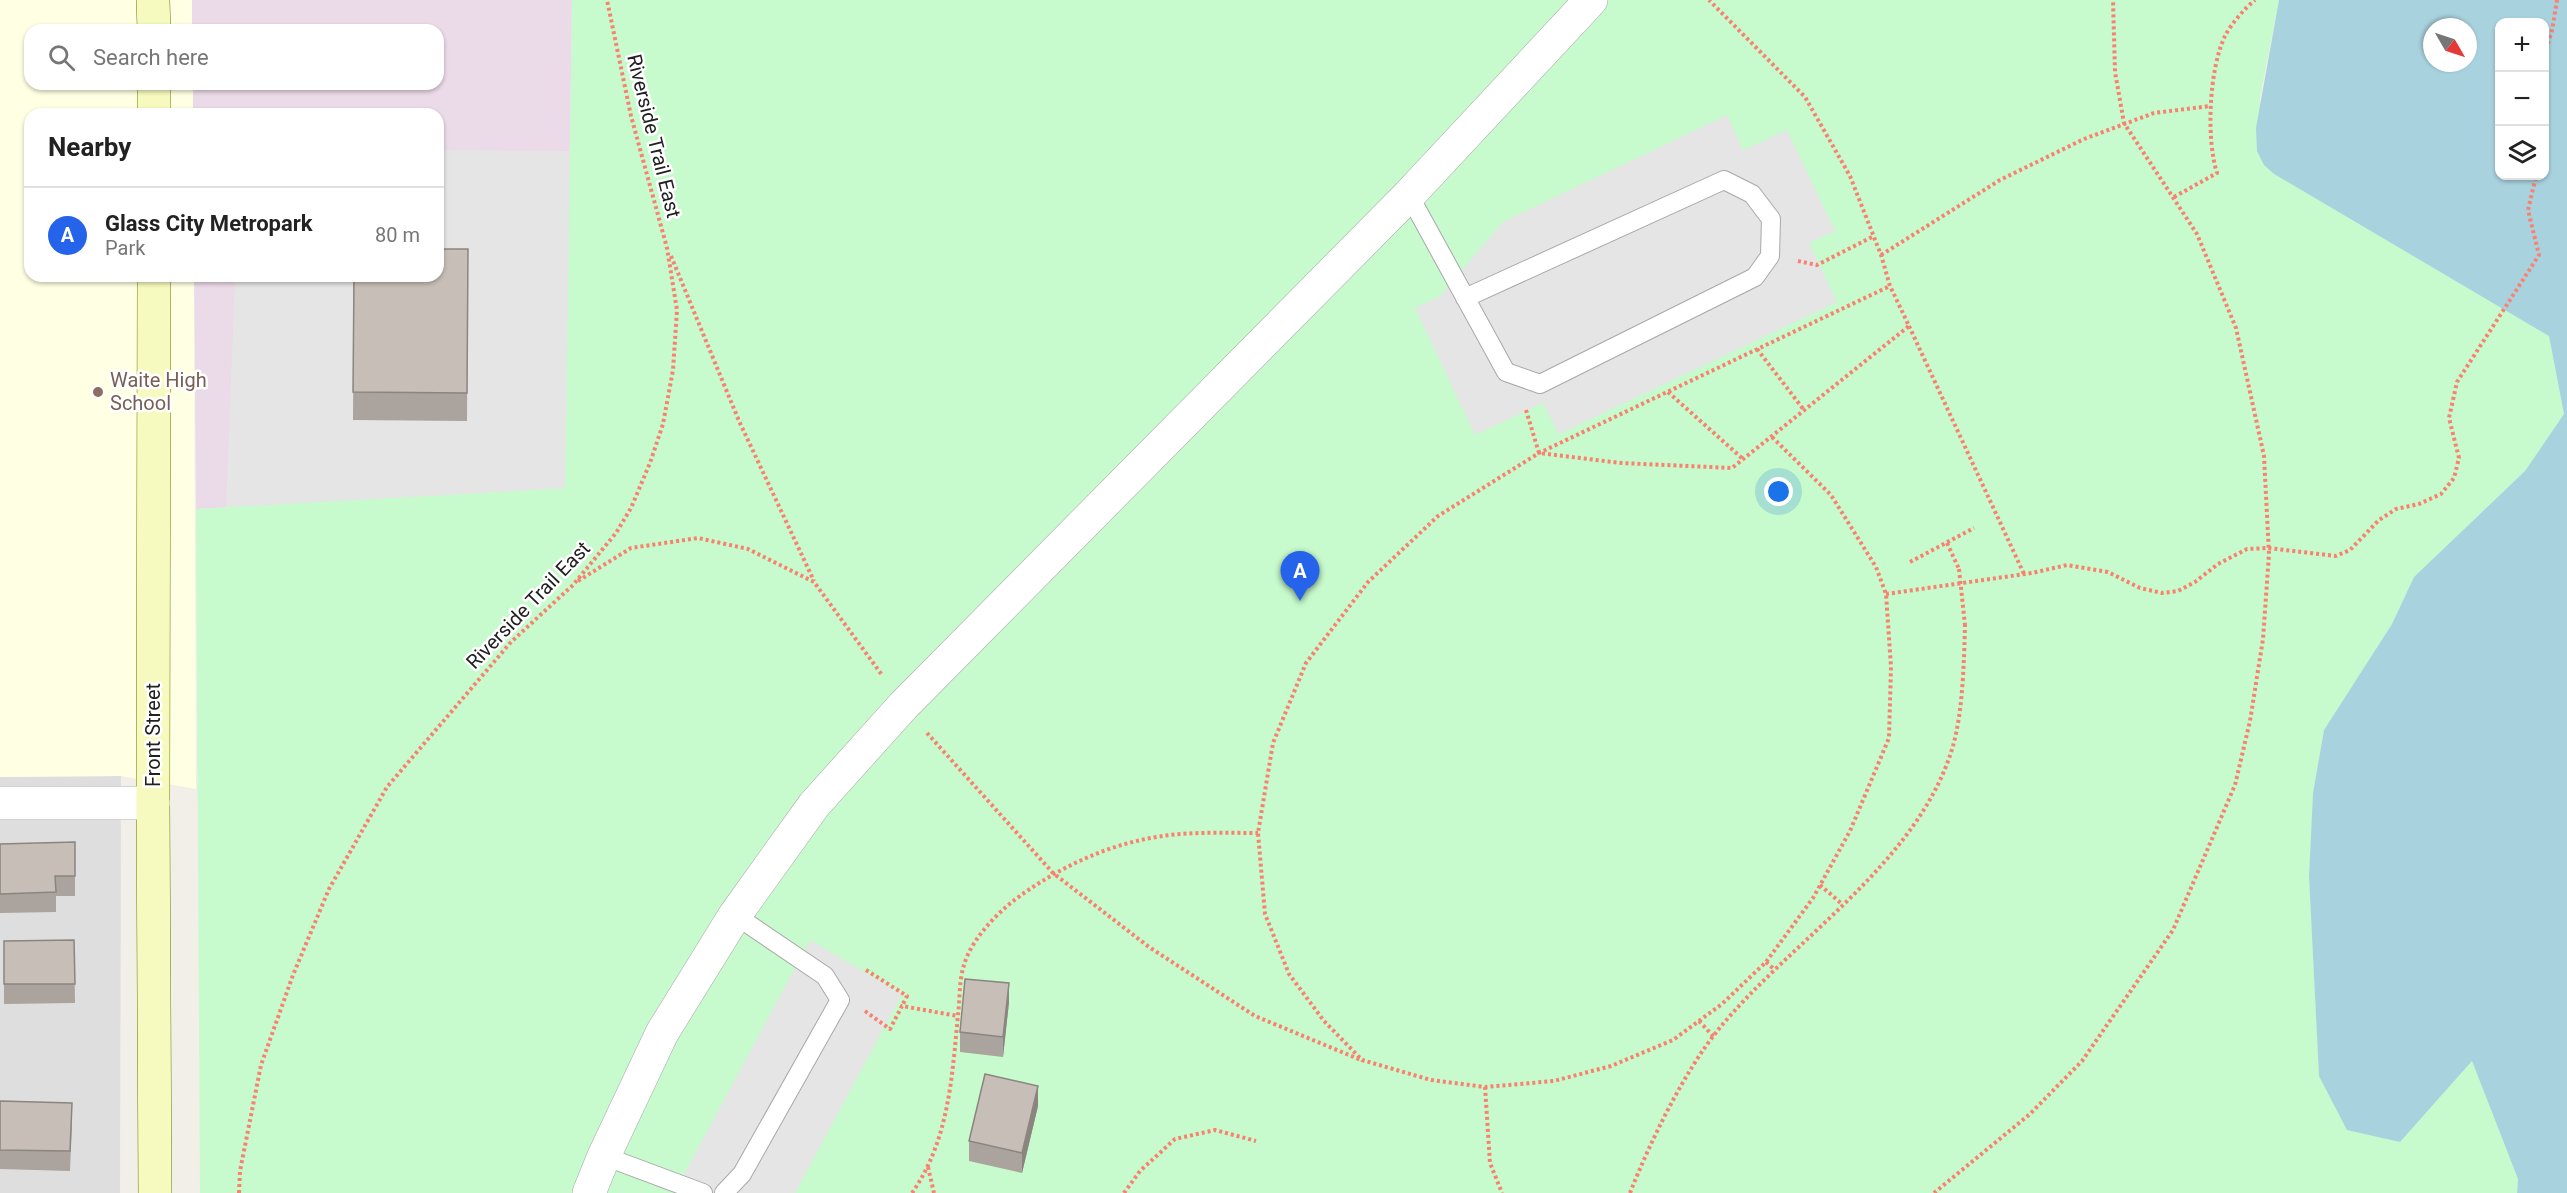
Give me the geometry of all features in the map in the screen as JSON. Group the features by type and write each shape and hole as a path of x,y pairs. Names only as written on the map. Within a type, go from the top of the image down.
{"main road":[{"path":"153,0 154,24"},
{"path":"154,90 154,108"},
{"name":"Front Street","path":"154,282 155,1193"}],"street":[{"path":"590,1193 604,1156 662,1032 735,915 814,805 903,706 1408,195 1591,0"},
{"path":"0,803 153,803"}],"lane":[{"path":"1408,195 1465,298 1506,372 1540,384 1755,277 1770,256 1771,219 1752,194 1724,180 1465,298"},
{"path":"724,1193 742,1174 840,1000 825,975 735,915"},
{"path":"604,1156 703,1193"}],"path":[{"name":"Riverside Trail East","path":"239,1193 240,1171 261,1065 293,975 328,889 387,787 511,642 573,585 616,533 631,508 663,424 673,370 677,310 668,248 631,116 607,0"},
{"path":"1709,0 1805,97 1850,176 1881,255 1890,286 2024,574"},
{"path":"1934,1193 2030,1114 2082,1061 2173,930 2235,785 2250,721 2264,639 2268,548 2264,456 2236,328 2197,234 2124,123 2115,72 2113,0"},
{"path":"2174,198 2217,173 2213,160 2210,106 2225,36 2255,0"},
{"path":"2549,40 2557,0"},
{"path":"1881,255 2000,180 2084,139 2154,113 2210,106"},
{"path":"1886,594 2067,566 2108,572 2140,588 2162,593 2178,591 2218,564 2247,549 2268,548 2336,556 2350,550 2368,534 2379,520 2396,509 2419,504 2441,494 2454,478 2459,458 2449,418 2457,382 2539,255 2528,210 2535,180"},
{"path":"1770,256 1817,265 1874,236"},
{"path":"668,248 739,422 814,582 903,706 1053,873 1149,947 1255,1016 1362,1060 1431,1080 1485,1087 1554,1082 1611,1066 1673,1040 1722,1004 1766,962 1820,885 1850,831 1889,738 1891,667 1886,594 1876,567 1831,495 1772,437"},
{"path":"1362,1060 1324,1021 1289,974 1265,914 1258,833 1273,742 1306,663 1368,582 1438,516 1539,453 1890,286"},
{"path":"1539,453 1621,463 1732,468 1909,326"},
{"path":"1758,349 1804,410"},
{"path":"1522,378 1526,411 1539,453"},
{"path":"1668,392 1743,459"},
{"path":"1910,562 1974,528"},
{"path":"573,585 631,548 698,538 748,549 814,582"},
{"path":"1630,1193 1682,1085 1714,1036 1775,970 1879,869 1921,813 1940,780 1953,745 1964,672 1965,625 1959,569 1947,543"},
{"path":"912,1193 928,1166 941,1133 951,1091 964,964 984,928 1005,906 1053,873 1114,846 1180,834 1258,833"},
{"path":"1820,885 1842,904"},
{"path":"1766,962 1775,970"},
{"path":"840,1000 858,1007 890,1029 907,996 866,970"},
{"path":"902,1006 958,1016"},
{"path":"1699,1021 1714,1036"},
{"path":"1485,1087 1490,1163 1502,1193"},
{"path":"1124,1193 1140,1171 1174,1139 1215,1130 1256,1141"},
{"path":"928,1166 934,1193"}],"shaded area":[{"name":"Waite High School","path":"0,0 192,0 192,24 24,24 24,90 193,90 193,108 24,108 24,282 194,282 196,789 121,776 0,777"},
{"path":"192,0 572,0 565,488 196,509 194,282 444,282 444,108 193,108 193,90 444,90 444,24 192,24"},
{"path":"1727,115 1743,150 1787,130 1835,231 1809,243 1837,302 1559,434 1543,403 1475,435 1415,308 1440,296 1503,222"},
{"path":"444,150 570,151 565,488 226,507 235,282 444,282"},
{"path":"121,776 120,1193 0,1193 0,777"},
{"path":"810,940 902,994 795,1193 674,1193"}],"green space":[{"path":"572,0 2279,0 2260,97 2264,165 2274,174 2549,336 2564,414 2525,471 2414,577 2392,624 2324,730 2313,793 2309,876 2319,1076 2400,1142 2472,1061 2518,1179 2517,1193 200,1193 196,509 565,488"}],"water":[{"path":"2279,0 2567,0 2567,1193 2517,1193 2518,1179 2472,1061 2400,1142 2347,1130 2319,1076 2309,876 2313,793 2324,730 2392,624 2414,577 2525,471 2564,414 2549,336 2274,174 2264,165 2257,151 2256,128"}],"building":[{"path":"444,249 468,249 467,393 353,392 354,282 444,282"},
{"path":"75,842 75,876 55,876 56,892 0,894 0,844"},
{"path":"74,940 75,984 4,984 4,941"},
{"path":"965,979 1009,983 1003,1037 960,1032"},
{"path":"985,1074 1038,1086 1022,1153 969,1141"},
{"path":"0,1101 72,1103 70,1151 0,1150"}],"place":[{"name":"Waite High School","path":"98,392"},
{"name":"Glass City Metropark","path":"1300,601"}]}
